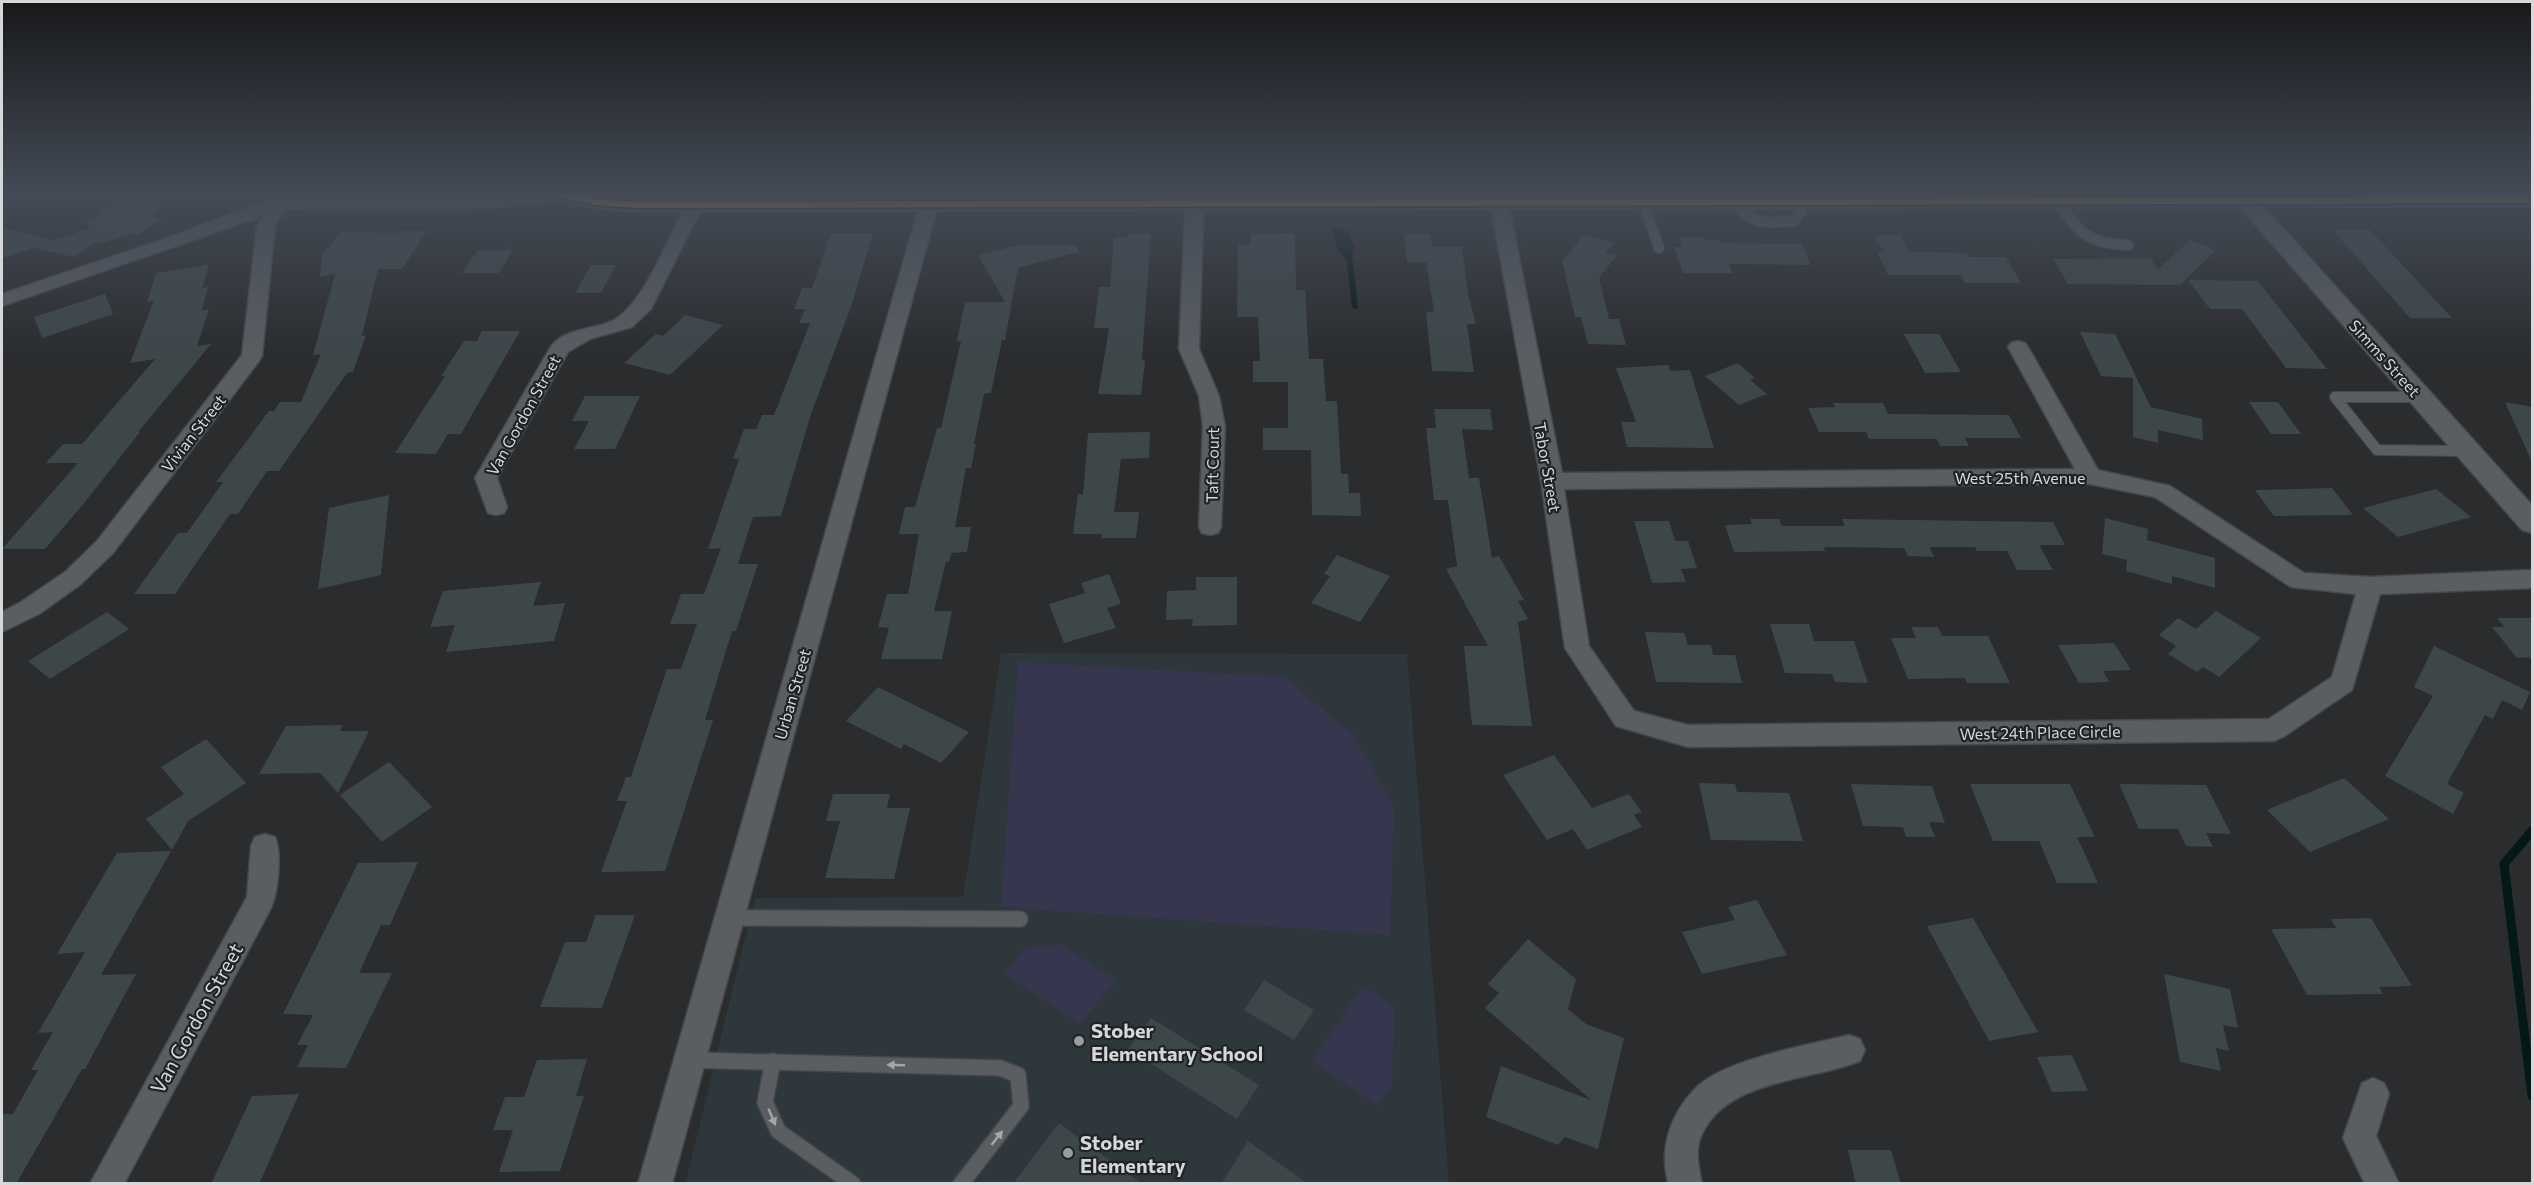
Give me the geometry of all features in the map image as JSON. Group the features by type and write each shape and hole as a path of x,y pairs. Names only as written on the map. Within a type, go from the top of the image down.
{"street":[{"path":"2,300 158,247"},
{"name":"Vivian Street","path":"2,623 30,608 73,578 105,547 252,356 264,247"},
{"name":"Van Gordon Street","path":"496,507 486,478 560,348 583,335 625,323 644,305 673,247"},
{"name":"Urban Street","path":"655,1184 917,247"},
{"name":"Taft Court","path":"1193,247 1189,349 1209,396 1214,426 1210,527"},
{"name":"Tabor Street","path":"1507,247 1551,482 1577,648 1624,719"},
{"name":"Simms Street","path":"2287,247 2532,523"},
{"path":"2018,347 2090,476"},
{"name":"West 25th Avenue","path":"1551,482 2090,476 2162,492 2299,581 2370,585 2532,579"},
{"name":"West 24th Place Circle","path":"1624,719 1688,735 2274,730 2343,683 2370,585"},
{"name":"Van Gordon Street","path":"106,1184 261,899 265,846"},
{"path":"1685,1184 1681,1157 1686,1128 1709,1097 1736,1082 1764,1072 1849,1050"},
{"path":"2373,1094 2359,1138 2383,1184"}],"lane":[{"path":"2420,397 2335,397 2377,450 2469,452"},
{"path":"729,918 1020,919"},
{"path":"690,1060 1000,1068 1018,1075 1021,1106 961,1184"},
{"path":"774,1061 765,1102 778,1131 853,1184"}],"shaded area":[{"path":"1337,247 1354,247 1350,265"},
{"name":"Stober Elementary School","path":"1001,653 1407,654 1449,1183 685,1184 755,898 963,897"},
{"path":"1018,662 1285,677 1353,735 1394,806 1390,935 1001,907"},
{"path":"1059,944 1117,980 1080,1024 1004,973 1025,949"},
{"path":"1363,986 1394,1007 1392,1087 1377,1105 1312,1061"}],"building":[{"path":"2,247 89,247 74,257 34,248 2,258"},
{"path":"328,247 416,247 402,269 378,269 362,336 366,335 353,372 347,373 279,471 267,471 238,514 230,514 175,594 134,594 178,533 187,533 223,482 216,482 269,411 274,411 280,402 301,402 321,354 313,355 335,274 320,277 322,255"},
{"path":"826,247 869,247 852,304 811,414 781,516 753,517 738,564 758,564 736,631 732,631 705,720 713,720 665,871 601,872 627,801 617,801 626,777 631,777 667,669 681,669 697,624 670,624 681,594 704,594 721,548 708,549 739,459 733,459 744,429 756,429 762,415 774,415 810,323 799,323 805,309 794,309 802,288 812,288"},
{"path":"1010,247 1077,247 1078,252 1018,268 1005,340 1002,340 991,393 984,394 971,468 966,468 955,527 971,527 967,552 951,553 949,562 946,562 934,611 952,611 942,659 881,659 889,628 878,627 887,594 908,594 919,534 899,534 905,507 915,507 937,428 941,428 961,341 957,341 965,302 1005,302 978,255"},
{"path":"1113,247 1150,247 1142,360 1145,361 1141,395 1098,394 1109,328 1094,328 1099,287 1110,287"},
{"path":"1238,247 1295,247 1296,290 1305,290 1309,359 1323,359 1326,401 1337,401 1341,474 1348,474 1349,493 1360,493 1361,516 1312,515 1311,450 1263,450 1263,428 1288,428 1288,382 1253,382 1253,361 1260,361 1258,317 1237,317"},
{"path":"1405,247 1462,247 1468,294 1476,324 1467,324 1474,372 1432,371 1426,312 1434,311 1426,262 1407,262"},
{"path":"1574,247 1610,247 1605,254 1618,254 1599,278 1609,319 1619,319 1626,345 1588,344 1581,317 1575,317 1562,261"},
{"path":"1674,247 1803,247 1811,265 1729,264 1732,273 1683,273"},
{"path":"1882,247 1907,247 1909,252 1967,253 1969,257 2006,257 2021,283 1965,283 1961,275 1888,275 1877,252 1884,252"},
{"path":"2182,247 2209,247 2216,250 2180,285 2068,284 2053,259 2150,258 2158,269"},
{"path":"2348,247 2386,247 2452,318 2410,318"},
{"path":"513,250 499,273 462,273 477,251"},
{"path":"209,264 202,288 208,287 202,311 209,309 197,346 211,344 45,549 2,549 78,463 46,463 63,444 82,444 155,359 130,363 154,300 147,302 156,273"},
{"path":"591,265 616,265 601,293 575,293"},
{"path":"2188,280 2258,281 2327,369 2286,368 2242,309 2210,309"},
{"path":"105,294 113,314 42,338 34,317"},
{"path":"685,315 723,325 670,375 624,363 656,334 663,336"},
{"path":"482,331 520,331 461,434 448,434 436,454 395,453 445,376 441,376 464,341 477,341"},
{"path":"2080,332 2115,334 2151,407 2202,419 2203,440 2158,430 2158,443 2133,437 2133,378 2101,376"},
{"path":"1904,334 1939,334 1961,372 1925,373"},
{"path":"1738,363 1755,378 1750,380 1767,394 1739,405 1705,376"},
{"path":"1668,365 1671,371 1690,370 1714,448 1627,447 1621,422 1636,422 1616,368"},
{"path":"585,396 640,396 615,449 574,449 589,421 572,421"},
{"path":"2249,402 2278,402 2301,434 2271,434"},
{"path":"2505,402 2532,407 2532,462"},
{"path":"1833,403 1883,403 1888,414 2009,415 2021,438 1965,438 1969,446 1940,446 1937,439 1869,439 1866,432 1819,432 1808,408 1835,407"},
{"path":"1434,409 1490,409 1493,430 1462,429 1469,478 1479,478 1492,558 1499,556 1524,600 1518,601 1528,619 1518,622 1532,726 1472,725 1464,646 1488,646 1446,569 1457,566 1448,500 1434,500 1426,428 1436,428"},
{"path":"1150,432 1149,458 1121,459 1114,512 1139,512 1136,538 1101,538 1102,534 1073,534 1078,494 1083,494 1088,433"},
{"path":"2332,488 2353,515 2274,516 2255,490"},
{"path":"2436,489 2471,517 2398,537 2363,508"},
{"path":"389,495 381,575 318,589 329,508"},
{"path":"2105,518 2148,529 2147,540 2215,558 2215,588 2172,576 2172,584 2126,571 2127,560 2102,554"},
{"path":"1750,519 1779,519 1782,526 1845,526 1842,519 2053,522 2065,545 2039,545 2053,570 2017,570 2007,551 1977,551 1975,547 1930,547 1934,557 1908,556 1904,548 1824,547 1825,551 1734,552 1725,525 1752,524"},
{"path":"1634,521 1669,521 1675,541 1688,541 1697,568 1681,569 1686,582 1652,583"},
{"path":"1337,555 1390,576 1360,622 1311,603 1330,576 1324,574"},
{"path":"1109,574 1121,604 1107,608 1116,628 1064,643 1049,604 1085,593 1081,583"},
{"path":"1196,577 1237,577 1237,625 1192,626 1193,619 1166,620 1167,591 1196,590"},
{"path":"541,582 533,606 565,603 554,641 446,652 455,625 430,627 443,591"},
{"path":"2216,611 2261,638 2219,677 2203,667 2197,672 2168,654 2176,646 2159,635 2178,618 2196,629"},
{"path":"107,612 129,629 50,679 28,661"},
{"path":"2497,618 2532,618 2532,661 2529,657 2517,658 2492,627 2504,627"},
{"path":"1770,624 1809,624 1814,641 1854,641 1868,683 1835,682 1832,674 1785,673"},
{"path":"1911,627 1938,627 1942,636 1988,636 2010,683 1967,683 1965,678 1908,679 1891,638 1916,638"},
{"path":"1645,632 1684,633 1688,645 1711,645 1713,655 1735,655 1742,683 1656,682"},
{"path":"2114,643 2131,670 2103,671 2109,682 2079,683 2058,645"},
{"path":"2434,646 2530,692 2522,710 2502,700 2493,719 2485,715 2447,784 2464,793 2453,814 2385,776 2433,696 2414,687"},
{"path":"878,687 969,732 941,763 904,744 901,749 846,721"},
{"path":"343,725 340,731 369,731 338,793 320,773 259,774 286,726"},
{"path":"206,739 246,783 188,821 172,850 146,819 184,794 161,767"},
{"path":"1554,755 1592,808 1629,794 1642,812 1634,815 1642,827 1587,850 1573,829 1547,840 1503,775"},
{"path":"389,762 432,807 382,842 340,795"},
{"path":"2344,778 2389,819 2310,852 2267,810"},
{"path":"1699,783 1735,784 1737,792 1789,793 1803,841 1711,840"},
{"path":"1851,784 1932,786 1945,823 1929,822 1935,837 1906,837 1903,827 1863,826"},
{"path":"1970,784 2070,784 2095,837 2077,837 2098,883 2057,883 2039,841 1993,841"},
{"path":"2119,784 2206,785 2231,834 2206,833 2213,847 2186,846 2178,829 2139,829"},
{"path":"833,794 890,794 887,808 910,808 894,879 825,878 840,821 826,821"},
{"path":"171,851 101,975 136,974 85,1069 82,1069 16,1184 2,1184 2,1114 13,1114 38,1070 31,1070 53,1032 38,1033 85,952 57,954 117,853"},
{"path":"418,862 390,925 381,925 359,973 392,973 346,1068 297,1067 308,1045 297,1045 313,1015 283,1014 358,863"},
{"path":"1757,900 1787,955 1702,974 1682,932 1735,920 1728,907"},
{"path":"596,915 635,915 602,1008 540,1007 565,942 586,942"},
{"path":"1973,918 2038,1032 1989,1041 1927,926"},
{"path":"2371,918 2412,986 2379,987 2383,994 2307,995 2271,929 2336,928 2331,919"},
{"path":"1528,939 1576,979 1568,1009 1586,1024 1624,1038 1598,1149 1565,1137 1558,1145 1486,1117 1501,1066 1591,1100 1485,1008 1499,993 1488,984"},
{"path":"2164,974 2230,989 2238,1028 2223,1025 2229,1051 2216,1048 2221,1071 2180,1062"},
{"path":"1264,980 1314,1010 1294,1040 1244,1010"},
{"path":"1151,1018 1259,1085 1237,1119 1128,1049"},
{"path":"2072,1055 2088,1091 2052,1092 2037,1057"},
{"path":"587,1059 576,1096 584,1096 560,1171 499,1172 513,1130 493,1130 505,1097 524,1097 537,1060"},
{"path":"299,1094 259,1184 211,1184 252,1096"},
{"name":"Stober Elementary","path":"1059,1123 1142,1184 1013,1184"},
{"name":"Stober Elementary","path":"1248,1141 1308,1184 1221,1184"},
{"path":"1848,1150 1891,1150 1901,1184 1856,1184"}],"waterway":[{"path":"1349,257 1355,306"},
{"path":"2532,831 2504,864 2532,1096"}],"place":[{"name":"Stober Elementary School","path":"1079,1041"},
{"name":"Stober Elementary","path":"1068,1153"}]}
